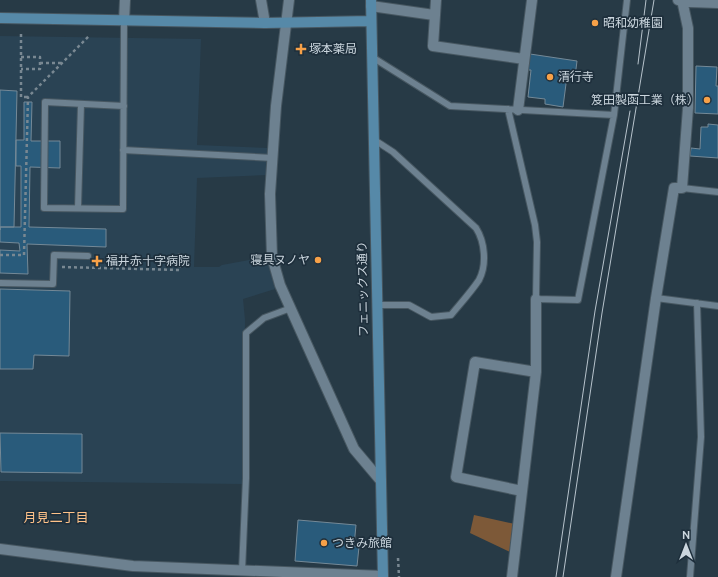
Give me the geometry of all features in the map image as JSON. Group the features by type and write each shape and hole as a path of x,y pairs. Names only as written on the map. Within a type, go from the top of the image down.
{"main road":[{"name":"フェニックス通り","path":"371,3 383,576"},
{"path":"0,18 124,21 371,21"}],"street":[{"path":"124,0 124,21"},
{"path":"261,0 265,22"},
{"path":"289,0 276,106 270,194 272,257 280,285 354,449 381,481"},
{"path":"436,0 433,46 524,59"},
{"path":"513,109 524,59 532,0"},
{"path":"616,577 656,298 674,188 682,188 688,108 688,28 680,0 690,2 718,3"},
{"path":"371,3 434,15"},
{"path":"512,577 536,372 536,299"},
{"path":"522,491 456,477 475,362 536,372"},
{"path":"0,549 133,566 242,574 383,576"}],"lane":[{"path":"513,109 536,225 536,299 578,300 614,115 627,0"},
{"path":"124,21 124,106 124,150 123,209 44,208 45,102 124,106"},
{"path":"372,57 450,106 614,115"},
{"path":"78,208 81,104"},
{"path":"373,139 393,152 476,228 481,236 484,248 483,265 479,279 451,315 431,317 408,305 377,306"},
{"path":"124,150 273,158"},
{"path":"682,188 718,192"},
{"path":"0,283 53,284 54,255 88,256"},
{"path":"656,298 718,306"},
{"path":"690,577 701,437 697,303"},
{"path":"242,574 246,478 246,333 264,318 291,308"}],"path":[{"path":"21,34 21,97 28,97"},
{"path":"21,57 40,57 40,69 21,69"},
{"path":"40,63 62,63"},
{"path":"53,267 180,270 179,251"},
{"path":"398,558 399,577"}],"shaded area":[{"name":"福井赤十字病院","path":"0,36 201,39 197,145 268,148 267,175 197,178 194,267 219,267 222,265 266,257 275,289 243,299 245,320 243,484 0,481"},
{"path":"474,515 515,524 512,553 470,533"}],"building":[{"path":"530,54 577,61 575,77 567,76 563,107 545,104 545,99 528,97 531,70 528,70"},
{"name":"笈田製函工業（株）","path":"696,66 717,67 716,86 718,86 718,114 695,113"},
{"path":"0,90 17,91 14,227 0,227"},
{"path":"24,102 32,102 31,141 60,141 60,168 30,167 29,227 106,229 106,247 27,244 28,274 0,273 0,250 20,251 19,243 0,242 0,227 21,227 21,166 16,166 16,140 24,140"},
{"name":"笈田製函工業（株）","path":"708,124 718,125 718,158 690,156 691,148 700,149 701,127 708,127"},
{"path":"0,289 70,291 69,356 34,355 33,369 0,369"},
{"path":"0,433 82,434 82,473 1,472"},
{"path":"298,520 356,525 354,546 359,547 357,566 295,561"}],"tram line":[{"path":"638,64 646,0"},
{"path":"563,577 602,313 654,0"},
{"path":"556,577 595,311 630,111"}],"place":[{"name":"昭和幼稚園","path":"595,23"},
{"name":"塚本薬局","path":"301,49"},
{"name":"清行寺","path":"550,77"},
{"name":"笈田製函工業（株）","path":"707,100"},
{"name":"寝具ヌノヤ","path":"318,260"},
{"name":"福井赤十字病院","path":"97,261"},
{"name":"つきみ旅館","path":"324,543"}],"district":[{"name":"月見二丁目","path":"56,517"}]}
